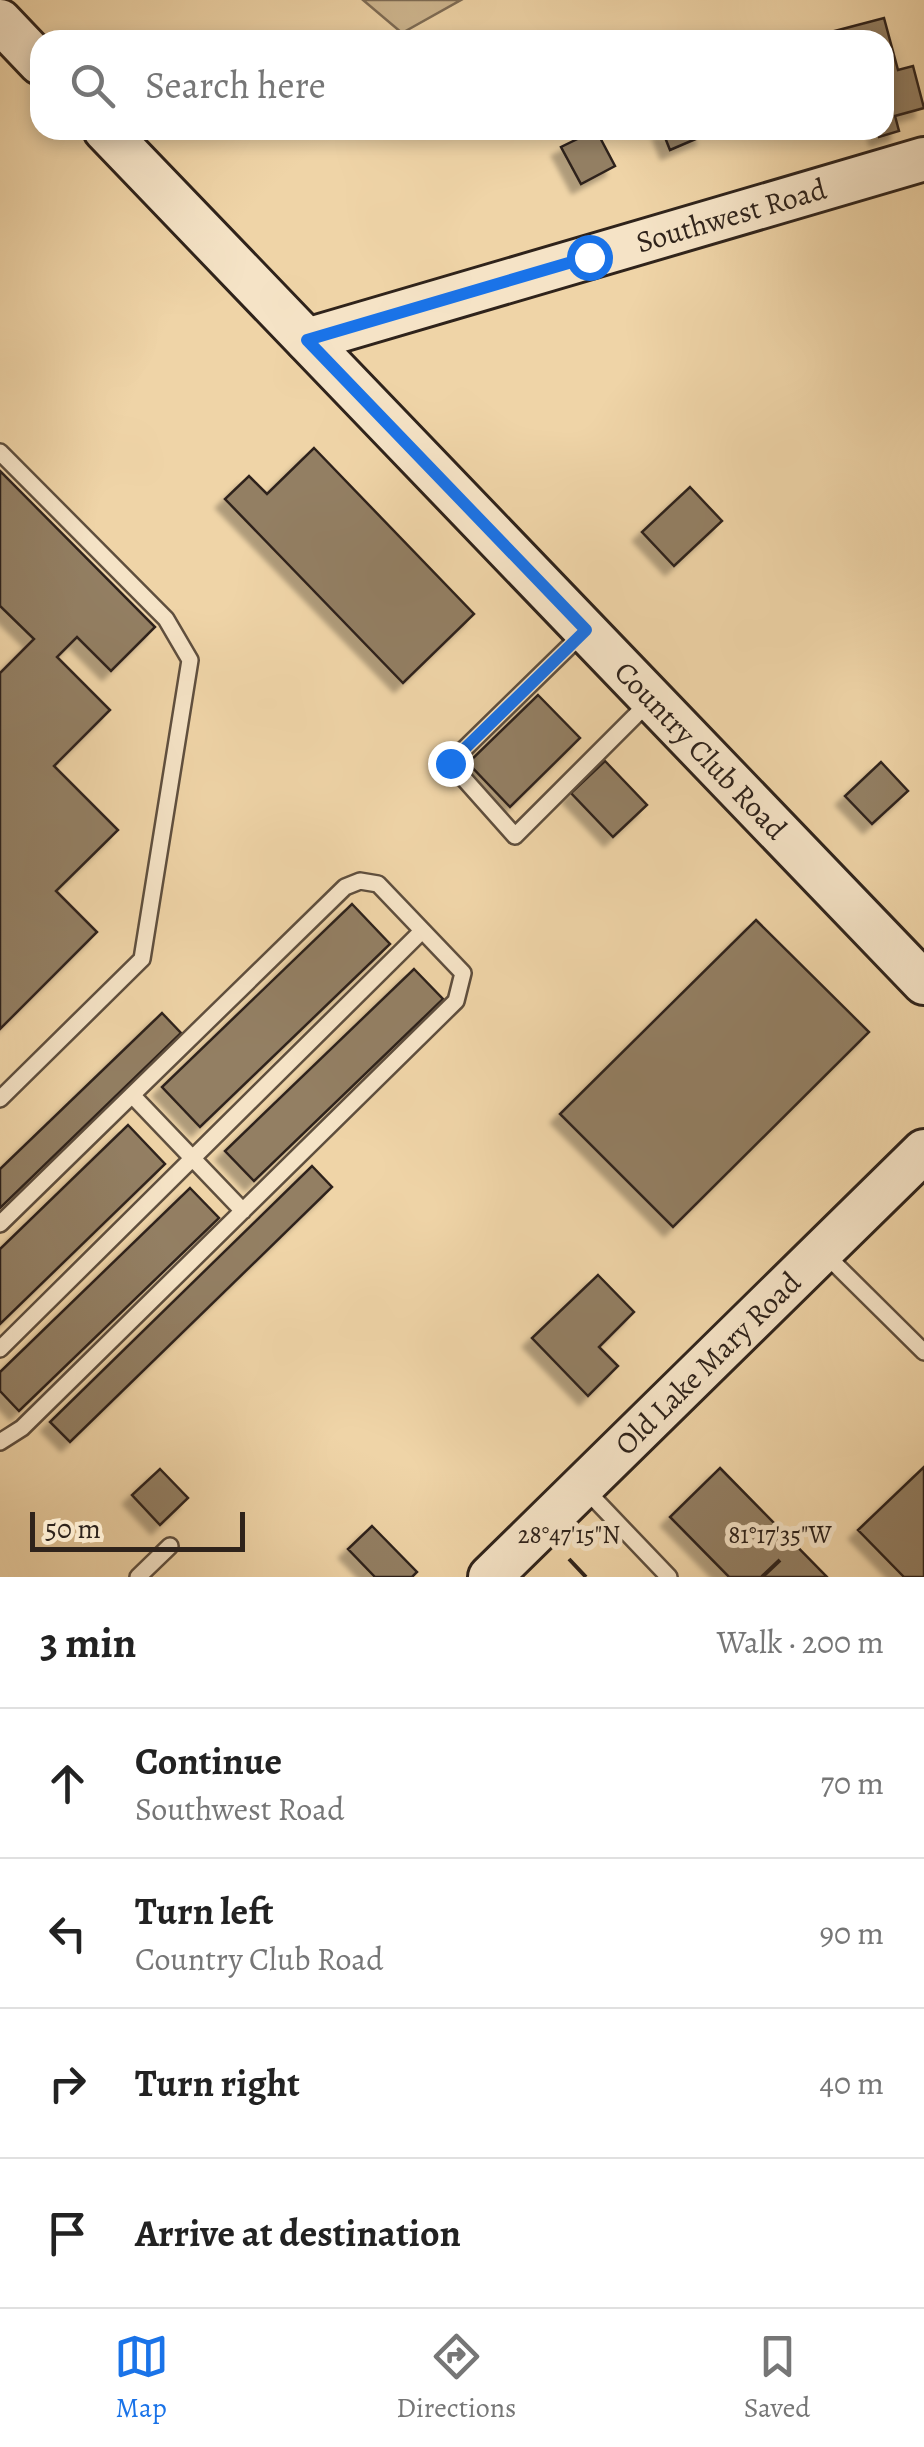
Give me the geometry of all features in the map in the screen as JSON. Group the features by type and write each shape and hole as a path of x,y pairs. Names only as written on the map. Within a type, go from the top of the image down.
{"street":[{"path":"0,22 30,53"},
{"name":"Country Club Road","path":"115,140 924,983"},
{"name":"Southwest Road","path":"307,340 924,159"},
{"name":"Old Lake Mary Road","path":"490,1577 924,1151"}],"lane":[{"path":"0,452 166,619 190,660 142,959 0,1099"},
{"path":"586,630 450,763 515,836 652,698"},
{"path":"0,1224 344,887 360,881 378,884 463,974 456,1001 22,1428 0,1442"},
{"path":"0,1349 422,931"},
{"path":"132,1095 243,1211"},
{"path":"822,1251 924,1352"},
{"path":"581,1486 670,1577"},
{"path":"138,1577 170,1546"}],"shaded area":[{"path":"363,0 461,0 407,30 398,30"}],"building":[{"path":"884,18 887,30 839,30"},
{"path":"894,55 898,70 913,66 924,108 895,116 899,131 894,132"},
{"path":"575,140 601,140 615,166 581,184 561,147"},
{"path":"666,140 693,140 670,150"},
{"path":"314,448 474,614 403,683 225,499 249,476 267,494"},
{"path":"0,471 155,627 111,671 77,637 57,657 110,710 54,766 118,830 56,891 97,932 0,1029 0,673 34,639 0,606"},
{"path":"690,487 722,521 674,566 642,532"},
{"path":"538,695 580,738 510,807 468,763"},
{"path":"605,761 647,805 613,837 571,793"},
{"path":"881,762 908,791 872,824 845,796"},
{"path":"352,904 390,944 200,1127 162,1087"},
{"path":"756,920 869,1032 673,1227 560,1114"},
{"path":"414,969 443,999 254,1181 225,1151"},
{"path":"162,1013 181,1033 0,1208 0,1169"},
{"path":"128,1125 165,1164 0,1324 0,1249"},
{"path":"312,1166 332,1187 70,1442 50,1422"},
{"path":"190,1188 219,1218 19,1411 0,1391 0,1372"},
{"path":"598,1275 634,1312 599,1347 618,1366 588,1396 532,1338"},
{"path":"924,1467 924,1577 904,1577 858,1530"},
{"path":"720,1468 827,1577 729,1577 670,1517"},
{"path":"160,1469 188,1498 160,1525 132,1495"},
{"path":"372,1526 417,1572 412,1577 375,1577 348,1549"}],"route":[{"path":"450,763 586,630 307,340 589,257"}]}
